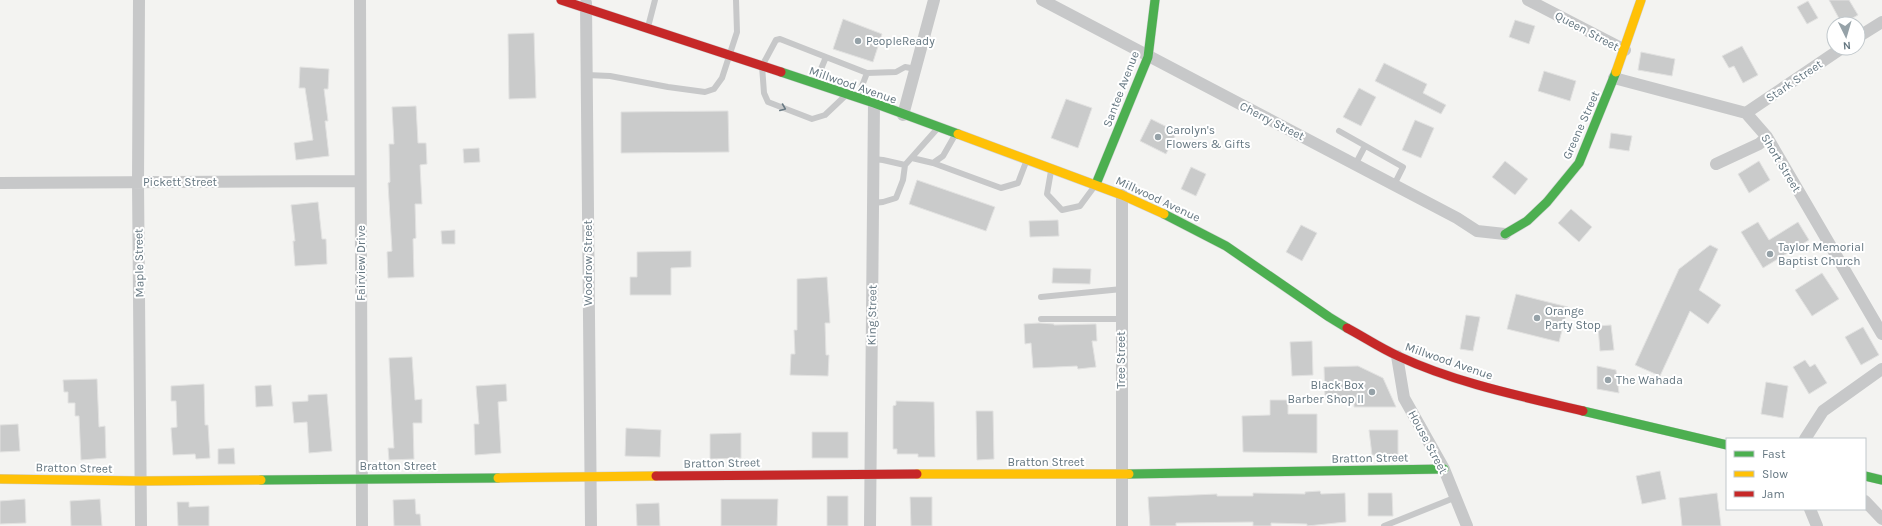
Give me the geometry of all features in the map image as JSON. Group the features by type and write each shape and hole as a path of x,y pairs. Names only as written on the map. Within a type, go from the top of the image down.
{"street":[{"name":"Maple Street","path":"139,0 138,182 141,526"},
{"name":"Fairview Drive","path":"360,0 362,526"},
{"name":"Millwood Avenue","path":"562,0 586,4 648,28 874,103 903,115 1096,184 1122,195 1172,218 1226,246 1329,317 1396,356 1437,372 1498,391 1726,445"},
{"path":"903,115 934,0"},
{"name":"Cherry Street","path":"1042,0 1457,218 1477,231 1505,234"},
{"name":"Santee Avenue","path":"1096,184 1148,57 1155,0"},
{"name":"Queen Street","path":"1528,0 1625,50"},
{"name":"Greene Street","path":"1505,234 1527,221 1547,202 1579,163 1625,50 1641,0"},
{"name":"Woodrow Street","path":"586,4 591,526"},
{"path":"1866,33 1882,22"},
{"name":"Stark Street","path":"1746,113 1830,56"},
{"path":"1614,78 1746,113"},
{"name":"King Street","path":"870,526 874,103"},
{"name":"Short Street","path":"1746,113 1767,137 1882,334"},
{"path":"1716,164 1759,144 1767,137"},
{"name":"Pickett Street","path":"0,183 360,181"},
{"name":"Tree Street","path":"1122,195 1120,474 1122,526"},
{"name":"House Street","path":"1396,356 1404,398 1444,469 1454,498 1467,526"},
{"path":"1806,438 1823,411 1882,369"},
{"name":"Bratton Street","path":"0,479 141,481 870,474 1120,474 1444,469"},
{"path":"1866,476 1882,480"},
{"path":"1866,502 1882,519"},
{"path":"1810,510 1816,526"}],"lane":[{"path":"648,28 656,0"},
{"path":"587,75 610,76 668,87 705,92 714,89 722,78 736,32 736,0"},
{"path":"846,94 825,115 812,119 768,102 764,93 762,66 776,40 780,39 867,73 896,72 905,67 916,69"},
{"path":"815,84 826,57"},
{"path":"857,98 867,73"},
{"path":"873,203 896,198 903,180 905,165 939,128"},
{"path":"1339,131 1403,167 1394,185"},
{"path":"934,163 943,156 956,134"},
{"path":"1355,164 1365,146"},
{"path":"912,158 934,163 1001,188 1018,183 1027,159"},
{"path":"873,159 905,165"},
{"path":"1052,168 1047,194 1062,210 1080,206 1096,184"},
{"path":"1041,297 1122,289"},
{"path":"1041,318 1121,319"},
{"path":"1384,526 1454,498"}],"building":[{"path":"1829,0 1849,0 1858,15 1856,16 1838,16"},
{"path":"1808,1 1818,18 1807,24 1797,7"},
{"name":"PeopleReady","path":"843,19 882,34 873,62 833,49"},
{"path":"1515,20 1535,26 1529,44 1509,37"},
{"path":"534,33 536,98 509,99 508,34"},
{"path":"1742,46 1758,75 1743,83 1734,66 1729,68 1722,56"},
{"path":"1641,52 1675,59 1672,76 1638,70"},
{"path":"1384,63 1427,84 1423,93 1446,105 1441,114 1375,81"},
{"path":"300,67 329,69 328,89 324,89 328,121 325,121 329,156 296,160 294,143 313,140 305,88 299,88"},
{"path":"1544,71 1576,81 1570,101 1538,91"},
{"path":"1359,88 1376,97 1361,126 1343,117"},
{"path":"1066,99 1092,108 1078,148 1051,138"},
{"path":"416,106 418,143 426,143 427,164 420,165 422,204 415,204 416,238 413,239 414,277 388,278 387,252 392,251 388,183 390,182 389,144 394,144 392,107"},
{"path":"728,111 729,152 621,153 621,112"},
{"name":"Carolyn's Flowers & Gifts","path":"1151,119 1177,132 1166,154 1140,141"},
{"path":"1415,120 1434,128 1421,158 1402,150"},
{"path":"1611,133 1632,136 1629,151 1609,148"},
{"path":"479,148 480,162 464,163 463,149"},
{"path":"1505,161 1528,179 1515,195 1492,177"},
{"path":"1759,161 1770,180 1749,193 1738,174"},
{"path":"1191,167 1206,174 1196,196 1181,189"},
{"path":"917,180 995,207 986,231 909,204"},
{"path":"318,202 322,239 326,239 327,264 295,266 293,241 295,241 291,205"},
{"path":"1571,209 1592,227 1579,242 1558,223"},
{"path":"1058,220 1059,236 1030,237 1029,221"},
{"name":"Taylor Memorial Baptist Church","path":"1758,222 1769,240 1798,222 1809,240 1763,268 1741,232"},
{"path":"1301,225 1317,233 1302,261 1286,252"},
{"path":"455,230 455,244 442,244 441,231"},
{"path":"1710,245 1718,249 1699,290 1721,305 1708,324 1690,311 1660,376 1635,365 1679,269"},
{"path":"691,251 691,267 671,268 671,295 630,295 630,277 637,277 637,252"},
{"path":"1053,268 1091,269 1090,284 1052,283"},
{"path":"1822,273 1839,299 1812,316 1795,290"},
{"path":"827,277 830,323 825,323 826,355 829,355 828,376 790,375 791,354 795,354 794,330 797,330 797,279"},
{"name":"Orange Party Stop","path":"1516,294 1568,307 1559,342 1507,329"},
{"path":"1466,315 1480,317 1473,351 1460,349"},
{"path":"1039,323 1054,325 1096,324 1097,341 1092,341 1096,367 1078,369 1077,366 1033,368 1031,343 1025,344 1024,324"},
{"path":"1611,325 1614,350 1600,351 1598,326"},
{"path":"1863,327 1879,355 1861,365 1845,337"},
{"path":"1312,341 1313,375 1292,376 1290,342"},
{"path":"412,357 415,400 422,399 422,423 413,423 414,459 389,460 388,448 394,448 389,358"},
{"path":"1805,360 1810,367 1815,364 1827,383 1809,394 1793,367"},
{"path":"1358,366 1383,378 1396,407 1354,407 1354,399 1325,399 1324,367"},
{"name":"The Wahada","path":"1597,366 1616,370 1619,393 1597,389"},
{"path":"97,379 99,427 105,426 106,458 81,460 79,416 75,416 75,403 68,403 68,392 64,392 63,380"},
{"path":"1766,382 1788,386 1783,418 1761,414"},
{"path":"204,384 205,425 208,425 210,458 196,459 195,454 173,455 171,428 177,427 176,401 171,401 171,386"},
{"path":"506,384 507,401 498,402 501,453 475,455 474,424 479,424 476,386"},
{"path":"271,385 273,406 256,407 255,386"},
{"path":"327,394 332,451 309,453 307,422 294,423 292,402 308,401 308,395"},
{"path":"1270,400 1288,400 1288,414 1317,414 1317,453 1243,452 1242,416 1270,415"},
{"path":"896,401 934,402 935,457 918,457 918,454 897,454 897,449 893,449 893,406 896,405"},
{"path":"976,411 993,411 994,459 977,460"},
{"path":"18,424 20,451 0,452 0,425"},
{"path":"626,428 661,430 660,457 625,456"},
{"path":"1369,430 1398,430 1398,456 1372,455"},
{"path":"812,432 848,432 848,458 812,458"},
{"path":"741,433 741,458 710,459 710,434"},
{"path":"234,448 235,464 218,464 218,449"},
{"path":"1660,471 1666,499 1642,504 1636,476"},
{"path":"1320,491 1321,494 1345,493 1346,522 1307,526 1307,524 1271,523 1271,526 1253,526 1253,522 1176,523 1176,526 1150,526 1148,497 1217,494 1217,496 1253,496 1253,493 1305,494 1305,492"},
{"path":"1368,493 1392,493 1393,516 1368,516"},
{"path":"1717,493 1721,526 1682,526 1679,498"},
{"path":"827,496 848,496 848,526 827,526"},
{"path":"910,497 932,497 932,526 911,526"},
{"path":"25,499 26,523 0,524 0,501"},
{"path":"100,499 102,526 71,526 70,501"},
{"path":"415,499 416,514 420,514 421,526 394,526 393,500"},
{"path":"721,499 778,499 777,526 721,526"},
{"path":"177,502 189,502 189,507 209,506 209,526 178,526"},
{"path":"659,503 660,526 637,526 636,504"}],"traffic: fast":[{"path":"1096,184 1148,57 1155,0"},
{"path":"781,72 874,103 958,134"},
{"path":"1505,234 1527,221 1547,202 1579,163 1616,72"},
{"path":"1164,214 1226,246 1347,328"},
{"path":"1583,411 1726,445"},
{"path":"1129,474 1444,469"},
{"path":"1866,476 1882,480"},
{"path":"261,480 498,478"}],"traffic: slow":[{"path":"1616,72 1641,0"},
{"path":"958,134 1122,195 1164,214"},
{"path":"917,474 1129,474"},
{"path":"498,478 656,476"},
{"path":"0,479 141,481 261,480"}],"traffic: jam":[{"path":"561,0 781,72"},
{"path":"1347,328 1391,353 1420,366 1489,388 1583,411"},
{"path":"656,476 917,474"}],"place":[{"name":"PeopleReady","path":"858,41"},
{"name":"Carolyn's Flowers & Gifts","path":"1158,137"},
{"name":"Taylor Memorial Baptist Church","path":"1770,254"},
{"name":"Orange Party Stop","path":"1537,318"},
{"name":"The Wahada","path":"1608,380"},
{"name":"Black Box Barber Shop II","path":"1372,392"}]}
